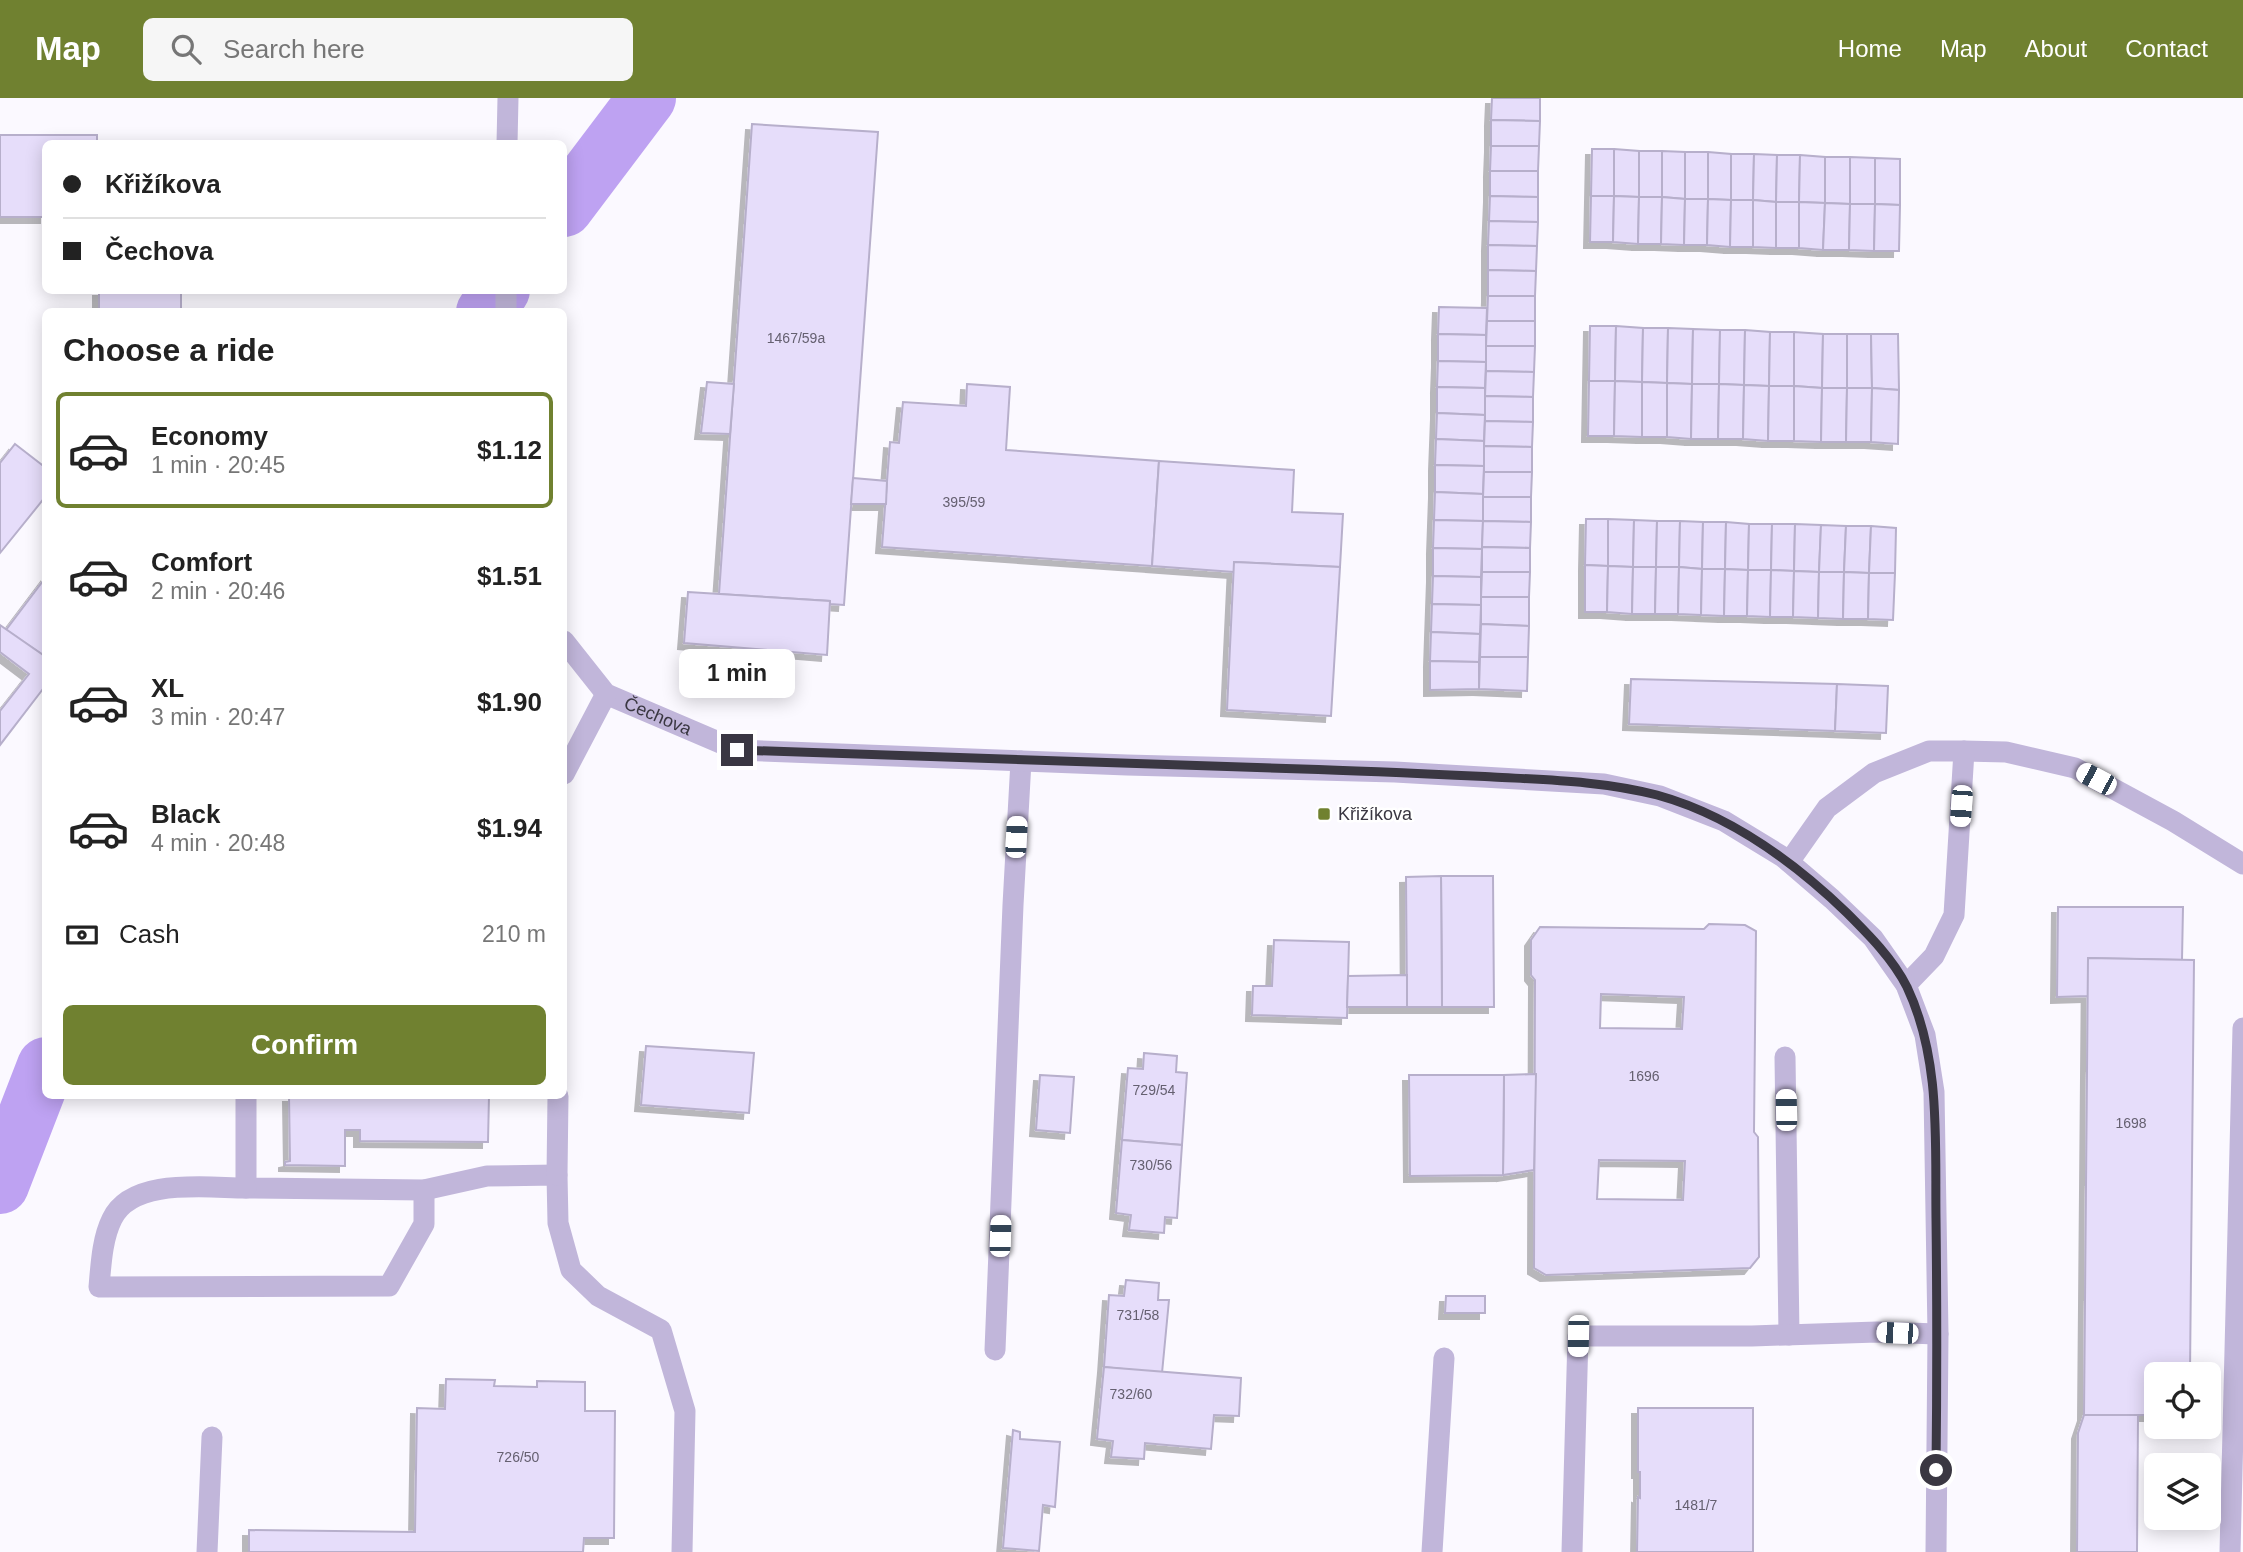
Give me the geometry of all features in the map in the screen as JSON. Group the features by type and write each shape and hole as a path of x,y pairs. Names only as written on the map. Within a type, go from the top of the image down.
{"street":[{"path":"507,140 508,98"},
{"name":"Čechova","path":"567,645 606,694 737,750 1395,772 1604,783 1660,796 1724,821 1789,862"},
{"name":"Čechova","path":"567,768 606,694"},
{"path":"1936,1552 1938,1334 1934,1092 1924,1035 1906,985 1873,938 1789,862 1827,808 1874,772 1929,751 1964,751 2006,752 2075,768 2173,821 2243,864"},
{"path":"1906,985 1934,956 1954,915 1964,751"},
{"path":"995,1350 1021,761"},
{"path":"2235,1541 2243,1028"},
{"path":"1785,1057 1788,1335"},
{"path":"246,1099 246,1188"},
{"path":"558,1099 558,1223 570,1270 598,1296 661,1330 685,1411 682,1552"},
{"path":"424,1190 424,1224 389,1286 99,1287 103,1247 112,1219 122,1204 157,1188 424,1190 487,1176 557,1175"},
{"path":"1572,1552 1578,1336 1877,1332 1938,1334"},
{"path":"1432,1552 1444,1358"},
{"path":"207,1552 212,1437"}],"building":[{"path":"1492,98 1540,98 1540,121 1491,120"},
{"path":"1491,120 1540,121 1539,146 1491,146"},
{"path":"752,124 878,132 844,605 830,604 830,601 719,594"},
{"path":"0,135 97,135 97,140 42,140 42,217 0,217"},
{"path":"1491,146 1539,146 1538,171 1490,171"},
{"path":"1592,149 1614,149 1614,196 1591,196"},
{"path":"1614,149 1639,151 1639,197 1614,196"},
{"path":"1639,151 1662,151 1662,197 1639,197"},
{"path":"1662,151 1685,152 1685,199 1662,197"},
{"path":"1685,152 1708,152 1708,199 1685,199"},
{"path":"1708,152 1731,154 1731,200 1708,199"},
{"path":"1731,154 1754,154 1753,200 1731,200"},
{"path":"1754,154 1777,155 1776,202 1753,200"},
{"path":"1777,155 1800,155 1799,202 1776,202"},
{"path":"1800,155 1825,157 1825,203 1799,202"},
{"path":"1825,157 1850,157 1850,204 1825,203"},
{"path":"1850,157 1875,158 1875,204 1850,204"},
{"path":"1875,158 1900,159 1900,205 1875,204"},
{"path":"1490,171 1538,171 1538,197 1490,196"},
{"path":"1490,196 1538,197 1538,222 1489,221"},
{"path":"1591,196 1614,196 1613,242 1590,242"},
{"path":"1614,196 1639,197 1638,244 1613,242"},
{"path":"1639,197 1662,197 1661,244 1638,244"},
{"path":"1662,197 1685,199 1684,245 1661,244"},
{"path":"1685,199 1708,199 1707,245 1684,245"},
{"path":"1708,199 1731,200 1730,247 1707,245"},
{"path":"1731,200 1753,200 1753,247 1730,247"},
{"path":"1753,200 1776,202 1776,248 1753,247"},
{"path":"1776,202 1799,202 1799,248 1776,248"},
{"path":"1799,202 1825,203 1823,250 1799,248"},
{"path":"1825,203 1850,204 1849,250 1823,250"},
{"path":"1850,204 1875,204 1874,251 1849,250"},
{"path":"1875,204 1900,205 1899,251 1874,251"},
{"path":"1489,221 1538,222 1537,246 1488,245"},
{"path":"1488,245 1537,246 1536,271 1488,270"},
{"path":"1488,270 1536,271 1535,296 1488,296"},
{"path":"99,294 181,294 181,308 99,308"},
{"path":"1488,296 1535,296 1535,321 1487,321"},
{"path":"1439,307 1487,308 1486,335 1438,334"},
{"path":"1487,321 1535,321 1535,346 1486,346"},
{"path":"1590,326 1616,326 1615,381 1589,381"},
{"path":"1616,326 1643,328 1642,382 1615,381"},
{"path":"1643,328 1668,328 1667,383 1642,382"},
{"path":"1668,328 1693,329 1692,384 1667,383"},
{"path":"1693,329 1720,330 1719,384 1692,384"},
{"path":"1720,330 1745,330 1744,385 1719,384"},
{"path":"1745,330 1770,332 1769,386 1744,385"},
{"path":"1770,332 1794,332 1794,386 1769,386"},
{"path":"1794,332 1823,334 1822,388 1794,386"},
{"path":"1438,334 1486,335 1486,362 1438,361"},
{"path":"1823,334 1847,334 1847,388 1822,388"},
{"path":"1847,334 1871,334 1872,388 1847,388"},
{"path":"1871,334 1898,334 1899,390 1872,388"},
{"path":"1486,346 1535,346 1534,372 1486,371"},
{"path":"1438,361 1486,362 1485,388 1437,387"},
{"path":"1486,371 1534,372 1533,397 1485,396"},
{"path":"1589,381 1615,381 1614,436 1588,436"},
{"path":"1615,381 1642,382 1642,437 1614,436"},
{"path":"707,382 734,384 730,434 701,433"},
{"path":"1642,382 1667,383 1667,437 1642,437"},
{"path":"1667,383 1692,384 1691,439 1667,437"},
{"path":"967,384 1010,387 1006,450 1159,461 1152,566 882,547 890,442 899,443 903,402 966,406"},
{"path":"1692,384 1719,384 1718,439 1691,439"},
{"path":"1719,384 1744,385 1743,439 1718,439"},
{"path":"1744,385 1769,386 1768,441 1743,439"},
{"path":"1769,386 1794,386 1794,441 1768,441"},
{"path":"1794,386 1822,388 1821,442 1794,441"},
{"path":"1437,387 1485,388 1485,415 1437,413"},
{"path":"1822,388 1847,388 1846,442 1821,442"},
{"path":"1847,388 1872,388 1871,442 1846,442"},
{"path":"1872,388 1899,390 1898,444 1871,442"},
{"path":"1485,396 1533,397 1533,422 1485,421"},
{"path":"1437,413 1485,415 1484,441 1436,439"},
{"path":"1485,421 1533,422 1532,447 1484,446"},
{"path":"1436,439 1484,441 1484,466 1435,465"},
{"path":"15,444 42,465 42,501 0,553 0,463"},
{"path":"1484,446 1532,447 1532,472 1484,472"},
{"path":"1159,461 1294,470 1292,512 1343,514 1340,567 1234,562 1234,572 1152,566"},
{"path":"1435,465 1484,466 1483,494 1435,492"},
{"path":"1484,472 1532,472 1531,497 1483,497"},
{"path":"853,478 887,481 886,504 851,504"},
{"path":"1435,492 1483,494 1483,521 1434,520"},
{"path":"1483,497 1531,497 1531,522 1483,521"},
{"path":"1586,519 1608,519 1608,566 1585,565"},
{"path":"1608,519 1634,520 1633,567 1608,566"},
{"path":"1434,520 1483,521 1482,549 1433,548"},
{"path":"1634,520 1657,521 1656,567 1633,567"},
{"path":"1483,521 1531,522 1530,548 1482,547"},
{"path":"1657,521 1680,521 1679,567 1656,567"},
{"path":"1680,521 1703,522 1702,569 1679,567"},
{"path":"1703,522 1726,522 1725,569 1702,569"},
{"path":"1726,522 1749,524 1748,570 1725,569"},
{"path":"1749,524 1772,524 1771,570 1748,570"},
{"path":"1772,524 1795,524 1794,571 1771,570"},
{"path":"1795,524 1821,525 1819,572 1794,571"},
{"path":"1821,525 1846,526 1844,572 1819,572"},
{"path":"1846,526 1871,526 1869,573 1844,572"},
{"path":"1871,526 1896,528 1895,573 1869,573"},
{"path":"1482,547 1530,548 1530,572 1482,572"},
{"path":"1433,548 1482,549 1481,577 1433,576"},
{"path":"1234,562 1340,567 1331,716 1227,710"},
{"path":"1585,565 1608,566 1607,612 1585,612"},
{"path":"1608,566 1633,567 1632,614 1607,612"},
{"path":"1633,567 1656,567 1655,614 1632,614"},
{"path":"1656,567 1679,567 1678,614 1655,614"},
{"path":"1679,567 1702,569 1701,615 1678,614"},
{"path":"1702,569 1725,569 1724,616 1701,615"},
{"path":"1725,569 1748,570 1747,616 1724,616"},
{"path":"1748,570 1771,570 1770,617 1747,616"},
{"path":"1771,570 1794,571 1793,617 1770,617"},
{"path":"1794,571 1819,572 1818,618 1793,617"},
{"path":"1482,572 1530,572 1529,597 1481,597"},
{"path":"1819,572 1844,572 1843,619 1818,618"},
{"path":"1844,572 1869,573 1868,619 1843,619"},
{"path":"1869,573 1895,573 1893,620 1868,619"},
{"path":"1433,576 1481,577 1481,605 1432,604"},
{"path":"42,582 42,654 6,630"},
{"path":"688,592 830,601 827,655 684,643"},
{"path":"1481,597 1529,597 1529,626 1481,624"},
{"path":"1432,604 1481,605 1480,634 1431,632"},
{"path":"1481,624 1529,626 1528,657 1480,657"},
{"path":"0,625 42,654 42,690 0,745 0,711 29,674 0,652"},
{"path":"1431,632 1480,634 1479,662 1430,661"},
{"path":"1480,657 1528,657 1527,691 1479,689"},
{"path":"1430,661 1479,662 1479,689 1430,690"},
{"path":"1631,679 1837,684 1835,731 1629,724"},
{"path":"1837,684 1888,686 1886,733 1835,731"},
{"path":"1441,876 1493,876 1494,1007 1442,1007"},
{"path":"1441,876 1442,1007 1407,1007 1406,877"},
{"path":"2058,907 2183,907 2182,960 2088,958 2088,996 2057,997"},
{"path":"1709,924 1745,925 1756,931 1754,1132 1758,1137 1759,1257 1750,1268 1546,1275 1534,1268 1535,980 1531,975 1531,940 1540,927 1704,929","holes":["1601,994 1684,997 1682,1029 1600,1028","1599,1160 1685,1161 1683,1200 1597,1199"]},
{"path":"1274,940 1349,942 1347,1018 1252,1015 1253,986 1272,986"},
{"path":"2088,958 2194,960 2190,1362 2144,1362 2144,1415 2084,1415"},
{"path":"1407,975 1407,1007 1347,1007 1348,976"},
{"path":"646,1046 754,1053 749,1113 641,1105"},
{"path":"1144,1053 1177,1056 1176,1072 1187,1073 1182,1145 1122,1140 1128,1068 1143,1069"},
{"path":"1536,1074 1534,1170 1503,1175 1504,1075"},
{"path":"1040,1075 1074,1077 1070,1133 1036,1130"},
{"path":"1409,1075 1504,1075 1503,1175 1410,1176"},
{"path":"289,1099 489,1099 488,1142 360,1141 360,1130 345,1130 345,1166 285,1165 285,1162 290,1161"},
{"path":"1122,1140 1182,1145 1177,1218 1165,1217 1164,1233 1129,1230 1131,1215 1116,1213"},
{"path":"1126,1280 1159,1283 1158,1300 1169,1300 1162,1373 1104,1367 1109,1295 1124,1296"},
{"path":"1446,1296 1485,1296 1485,1313 1445,1313"},
{"path":"1104,1367 1241,1378 1239,1416 1214,1415 1211,1449 1145,1443 1144,1459 1111,1457 1113,1441 1097,1439"},
{"path":"446,1379 495,1380 494,1386 537,1387 537,1381 585,1382 585,1411 615,1411 614,1538 584,1538 583,1552 249,1552 249,1530 415,1532 417,1408 445,1409"},
{"path":"1638,1408 1753,1408 1753,1552 1637,1552 1638,1497 1640,1498"},
{"path":"2084,1415 2138,1415 2137,1552 2077,1552 2078,1433"},
{"path":"1013,1430 1020,1432 1020,1439 1060,1442 1055,1507 1043,1505 1039,1551 1003,1548"}],"waterway":[{"path":"567,204 647,98"},
{"path":"488,308 498,294"},
{"path":"0,1185 42,1076"}],"place":[{"name":"Křižíkova","path":"1324,814"}],"route":[{"path":"737,750 1565,780 1604,783 1660,796 1724,821 1783,857 1873,938 1906,985 1924,1035 1934,1092 1938,1334 1936,1470"}]}
